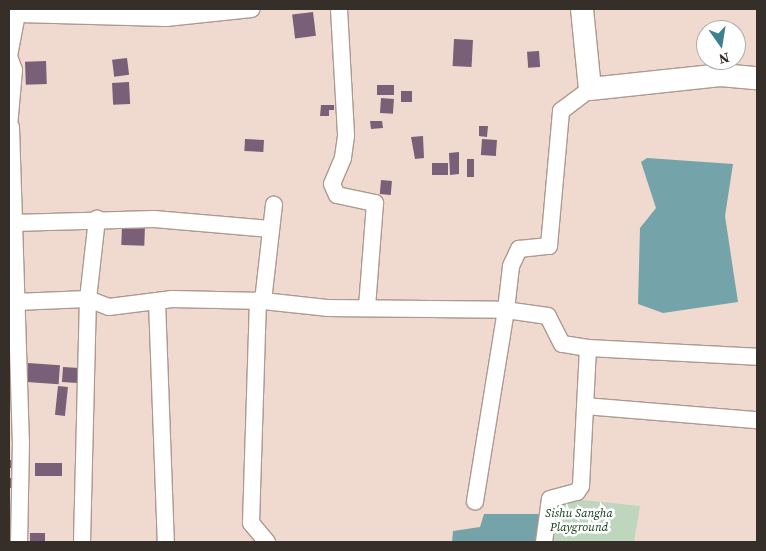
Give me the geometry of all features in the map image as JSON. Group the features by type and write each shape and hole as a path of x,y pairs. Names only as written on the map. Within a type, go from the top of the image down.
{"street":[{"path":"19,542 10,127 14,70 9,56 19,11 166,18 252,9"},
{"path":"339,9 346,136 343,158 332,184 337,195 375,203 367,306"},
{"path":"582,9 590,89"},
{"path":"475,502 506,310 511,266 519,249 549,246 561,111 590,89 710,76 757,78"},
{"path":"267,542 251,523 260,300 274,205"},
{"path":"13,223 97,219 271,229"},
{"path":"82,542 88,299 97,219"},
{"path":"15,302 88,299 109,307 157,301 260,300 327,308 367,306 506,310 548,316 562,344 588,348 757,357"},
{"path":"157,301 166,542"},
{"path":"544,542 550,498 577,492 581,486 588,348"},
{"path":"585,406 757,420"}],"green space":[{"name":"Sishu Sangha Playground","path":"554,497 640,506 634,542 549,542"}],"water":[{"path":"647,158 733,164 725,216 738,302 663,313 638,304 640,228 656,208 641,162"},
{"path":"484,514 541,514 538,542 452,542 453,531 480,527"}],"building":[{"path":"313,12 316,36 295,38 292,15"},
{"path":"454,39 473,40 472,67 453,66"},
{"path":"539,51 540,67 528,68 527,52"},
{"path":"127,58 129,75 114,77 112,60"},
{"path":"46,61 47,84 26,85 25,62"},
{"path":"129,82 130,104 113,105 112,83"},
{"path":"377,85 394,85 394,95 377,95"},
{"path":"401,91 412,91 412,102 401,102"},
{"path":"381,98 394,99 393,114 380,113"},
{"path":"321,105 334,105 334,110 329,110 329,116 320,116"},
{"path":"370,121 382,121 383,128 371,129"},
{"path":"479,126 488,126 487,137 479,136"},
{"path":"423,136 424,158 415,159 411,137"},
{"path":"245,139 264,140 263,152 244,151"},
{"path":"482,139 497,140 496,156 481,155"},
{"path":"459,152 459,174 450,175 449,153"},
{"path":"467,159 474,159 474,177 467,177"},
{"path":"432,163 448,163 448,175 432,175"},
{"path":"381,180 392,181 391,195 380,194"},
{"path":"122,225 145,226 144,246 121,245"},
{"path":"28,363 60,365 59,384 27,382"},
{"path":"63,367 79,368 78,383 62,382"},
{"path":"58,386 68,387 65,416 55,415"},
{"path":"9,460 16,460 16,468 9,468"},
{"path":"35,463 62,463 62,476 35,476"},
{"path":"9,478 14,478 14,488 9,488"},
{"path":"30,533 45,533 45,542 30,542"}]}
